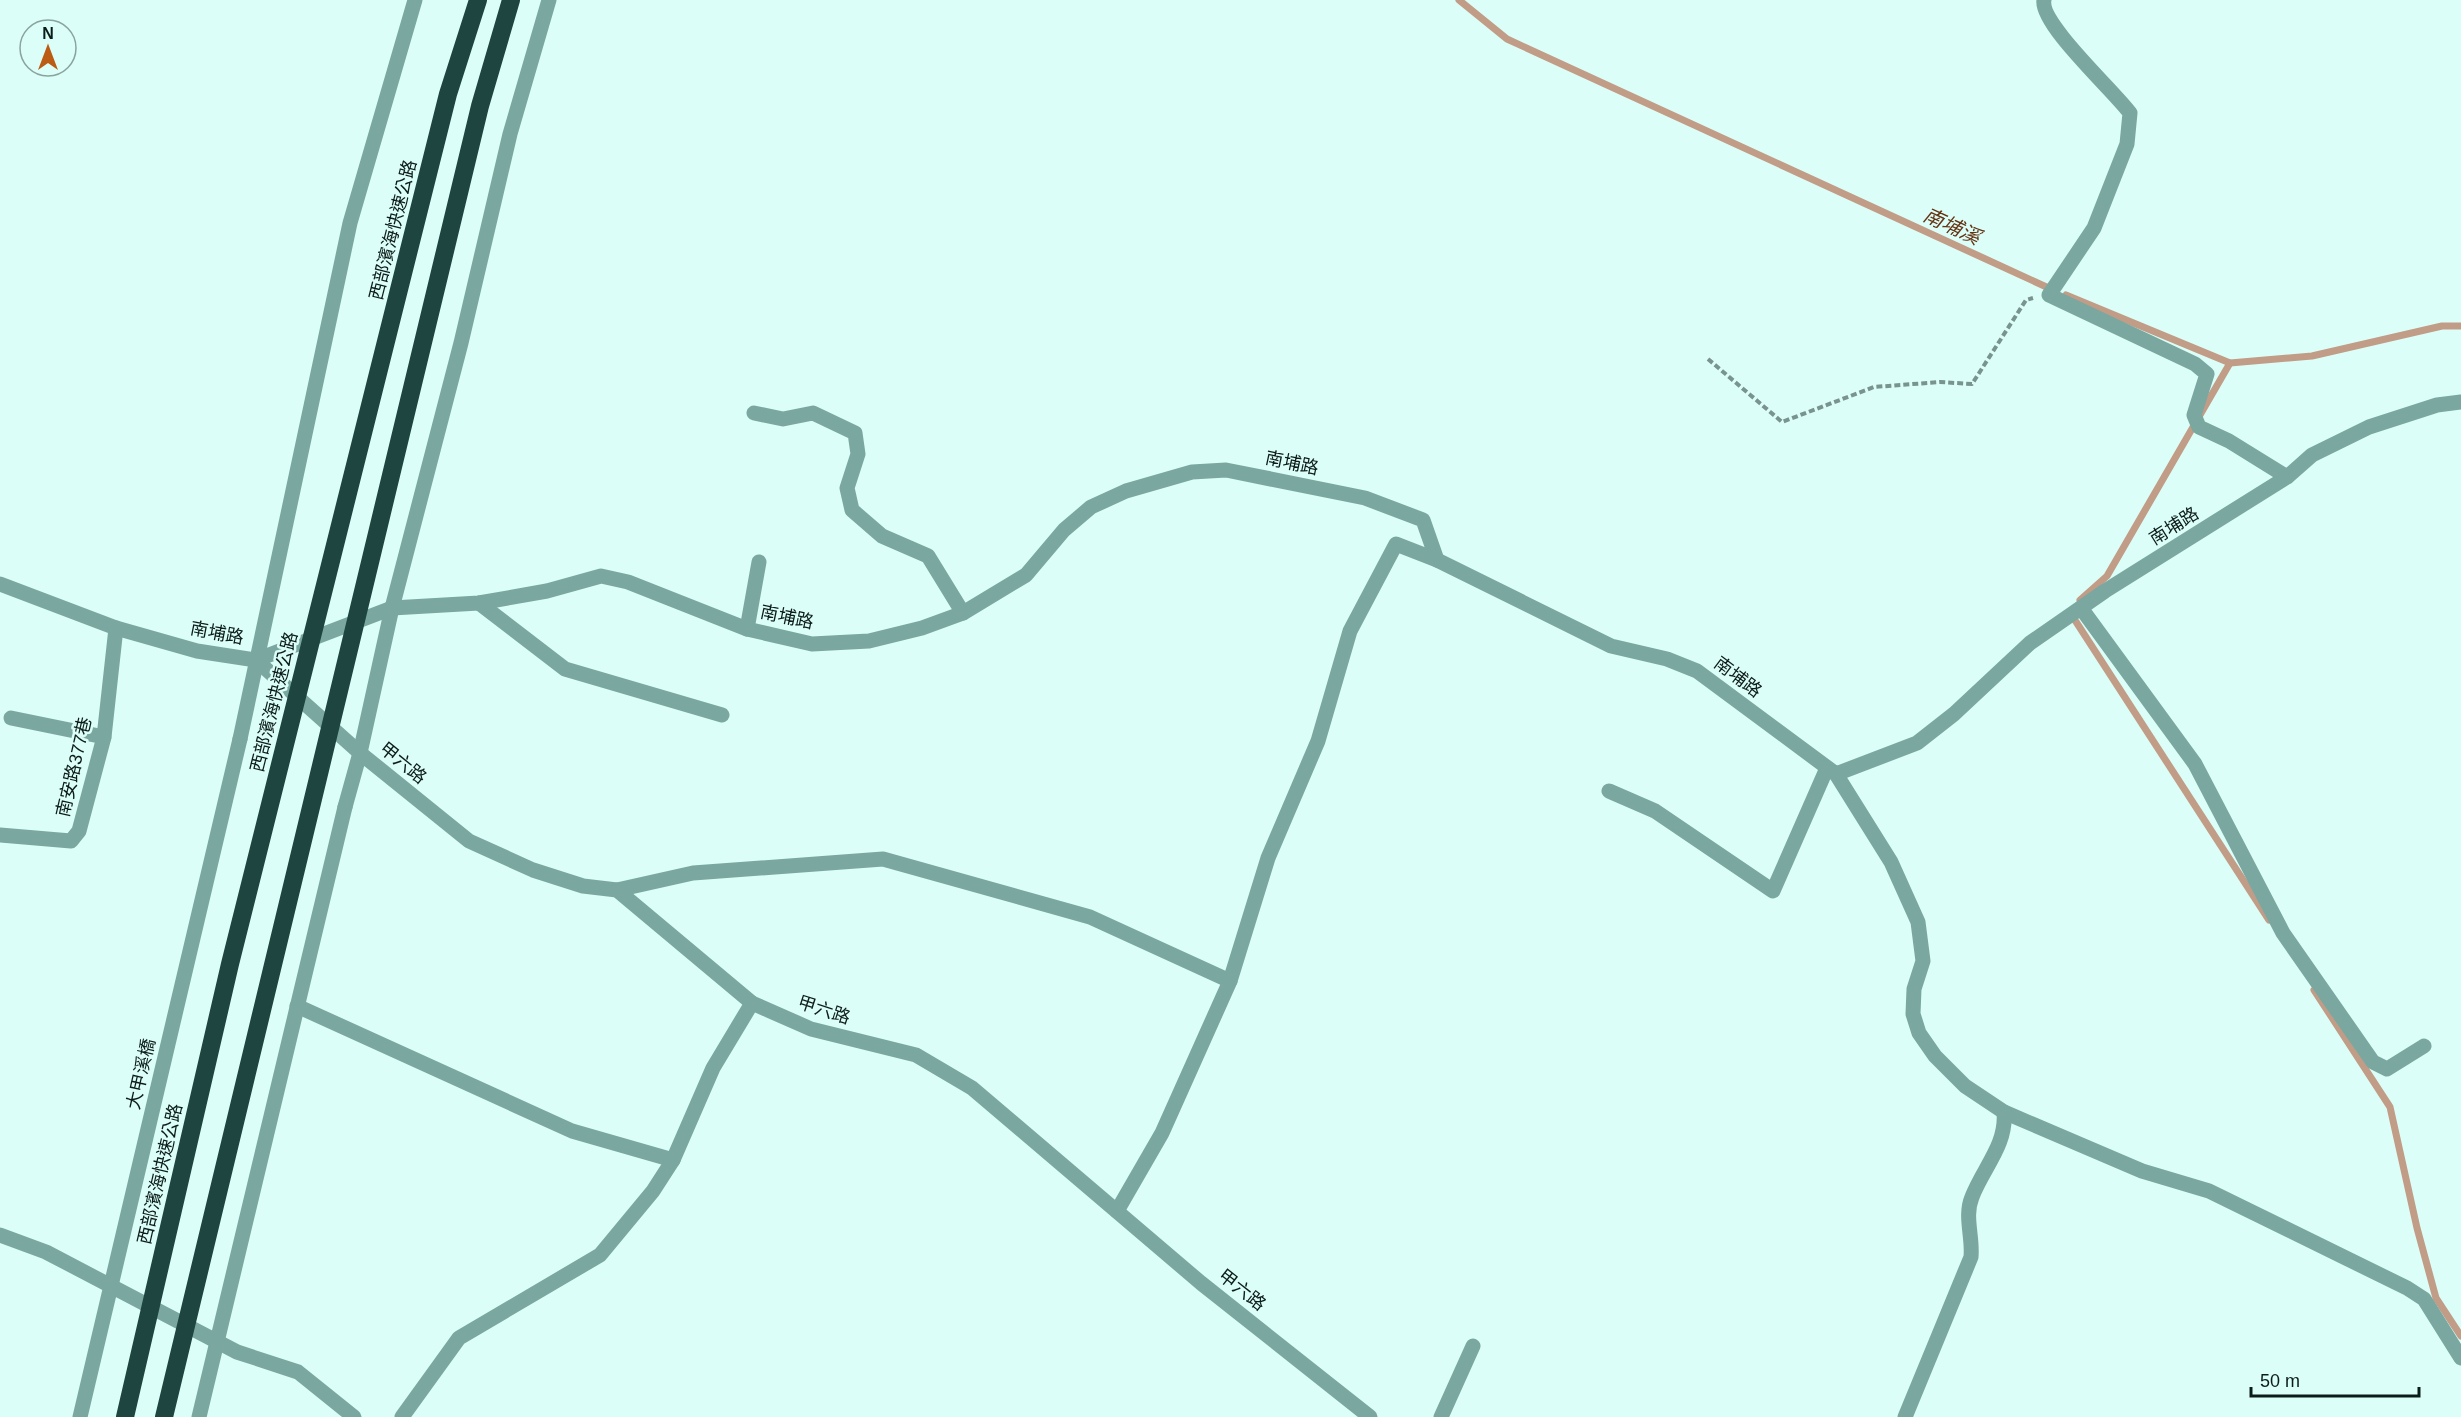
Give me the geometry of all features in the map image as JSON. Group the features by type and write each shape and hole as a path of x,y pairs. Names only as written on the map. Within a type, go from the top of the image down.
{"highway":[{"name":"西部濱海快速公路","path":"126,1417 274,787 448,94 478,0"},
{"path":"164,1417 480,106 511,0"}],"street":[{"name":"大甲溪橋","path":"80,1417 240,739 350,223 415,0"},
{"path":"199,1417 345,807 360,753 392,608 461,343 510,134 549,0"},
{"path":"2044,0 2043,5 2055,30 2119,97 2130,113 2127,144 2094,228 2049,295 2195,364 2207,374 2194,415 2199,427 2229,441 2287,477"},
{"name":"南埔路","path":"0,584 116,628 197,651 256,660 392,608 479,603 547,591 601,576 628,582 747,629 812,644 869,641 922,628 963,613 1026,576 1064,530 1091,507 1126,491 1192,472 1226,470 1365,498 1423,520 1437,560 1611,646 1667,659 1697,671 1832,771 1917,743 1954,714 2030,643 2287,477 2312,455 2369,427 2437,405 2461,402"},
{"path":"754,413 783,419 813,413 855,433 858,454 847,488 852,510 882,536 928,556 963,613"},
{"path":"1117,1210 1162,1133 1230,981 1268,858 1318,741 1350,631 1396,544 1437,560"},
{"path":"747,629 759,562"},
{"path":"479,603 565,669 722,715"},
{"path":"2081,608 2195,764 2283,933 2373,1062 2387,1069 2424,1046"},
{"name":"南安路377巷","path":"0,835 70,841 79,831 104,737 116,628"},
{"name":"甲六路","path":"256,660 360,753 469,841 533,870 584,886 616,890 752,1003 811,1029 916,1055 972,1088 1202,1283 1370,1417"},
{"path":"11,718 104,737"},
{"path":"1609,791 1655,811 1773,891 1832,771"},
{"path":"1832,771 1892,862 1918,922 1923,961 1914,989 1913,1014 1919,1033 1935,1056 1965,1086 2004,1112 2142,1171 2209,1191 2407,1288 2424,1299 2461,1358"},
{"path":"616,890 693,873 883,859 1090,917 1230,981"},
{"path":"402,1417 459,1338 600,1255 653,1191 673,1160 713,1068 752,1003"},
{"path":"297,1006 572,1131 673,1160"},
{"path":"1905,1417 1971,1257 1973,1241 1969,1220 1971,1199 1998,1149 2005,1127 2004,1112"},
{"path":"0,1235 46,1251 237,1352 298,1372 354,1417"},
{"path":"1441,1417 1473,1346"}],"path":[{"path":"1708,359 1782,422 1874,387 1940,382 1972,384 2026,300 2049,295"}],"waterway":[{"name":"南埔溪","path":"1459,0 1507,39 2053,290"},
{"name":"南埔溪","path":"2066,295 2230,363 2312,356 2442,326 2461,326"},
{"path":"2080,600 2107,576 2230,363"},
{"path":"2071,614 2269,920"},
{"path":"2314,990 2390,1107 2417,1228 2436,1298 2461,1336"}]}
